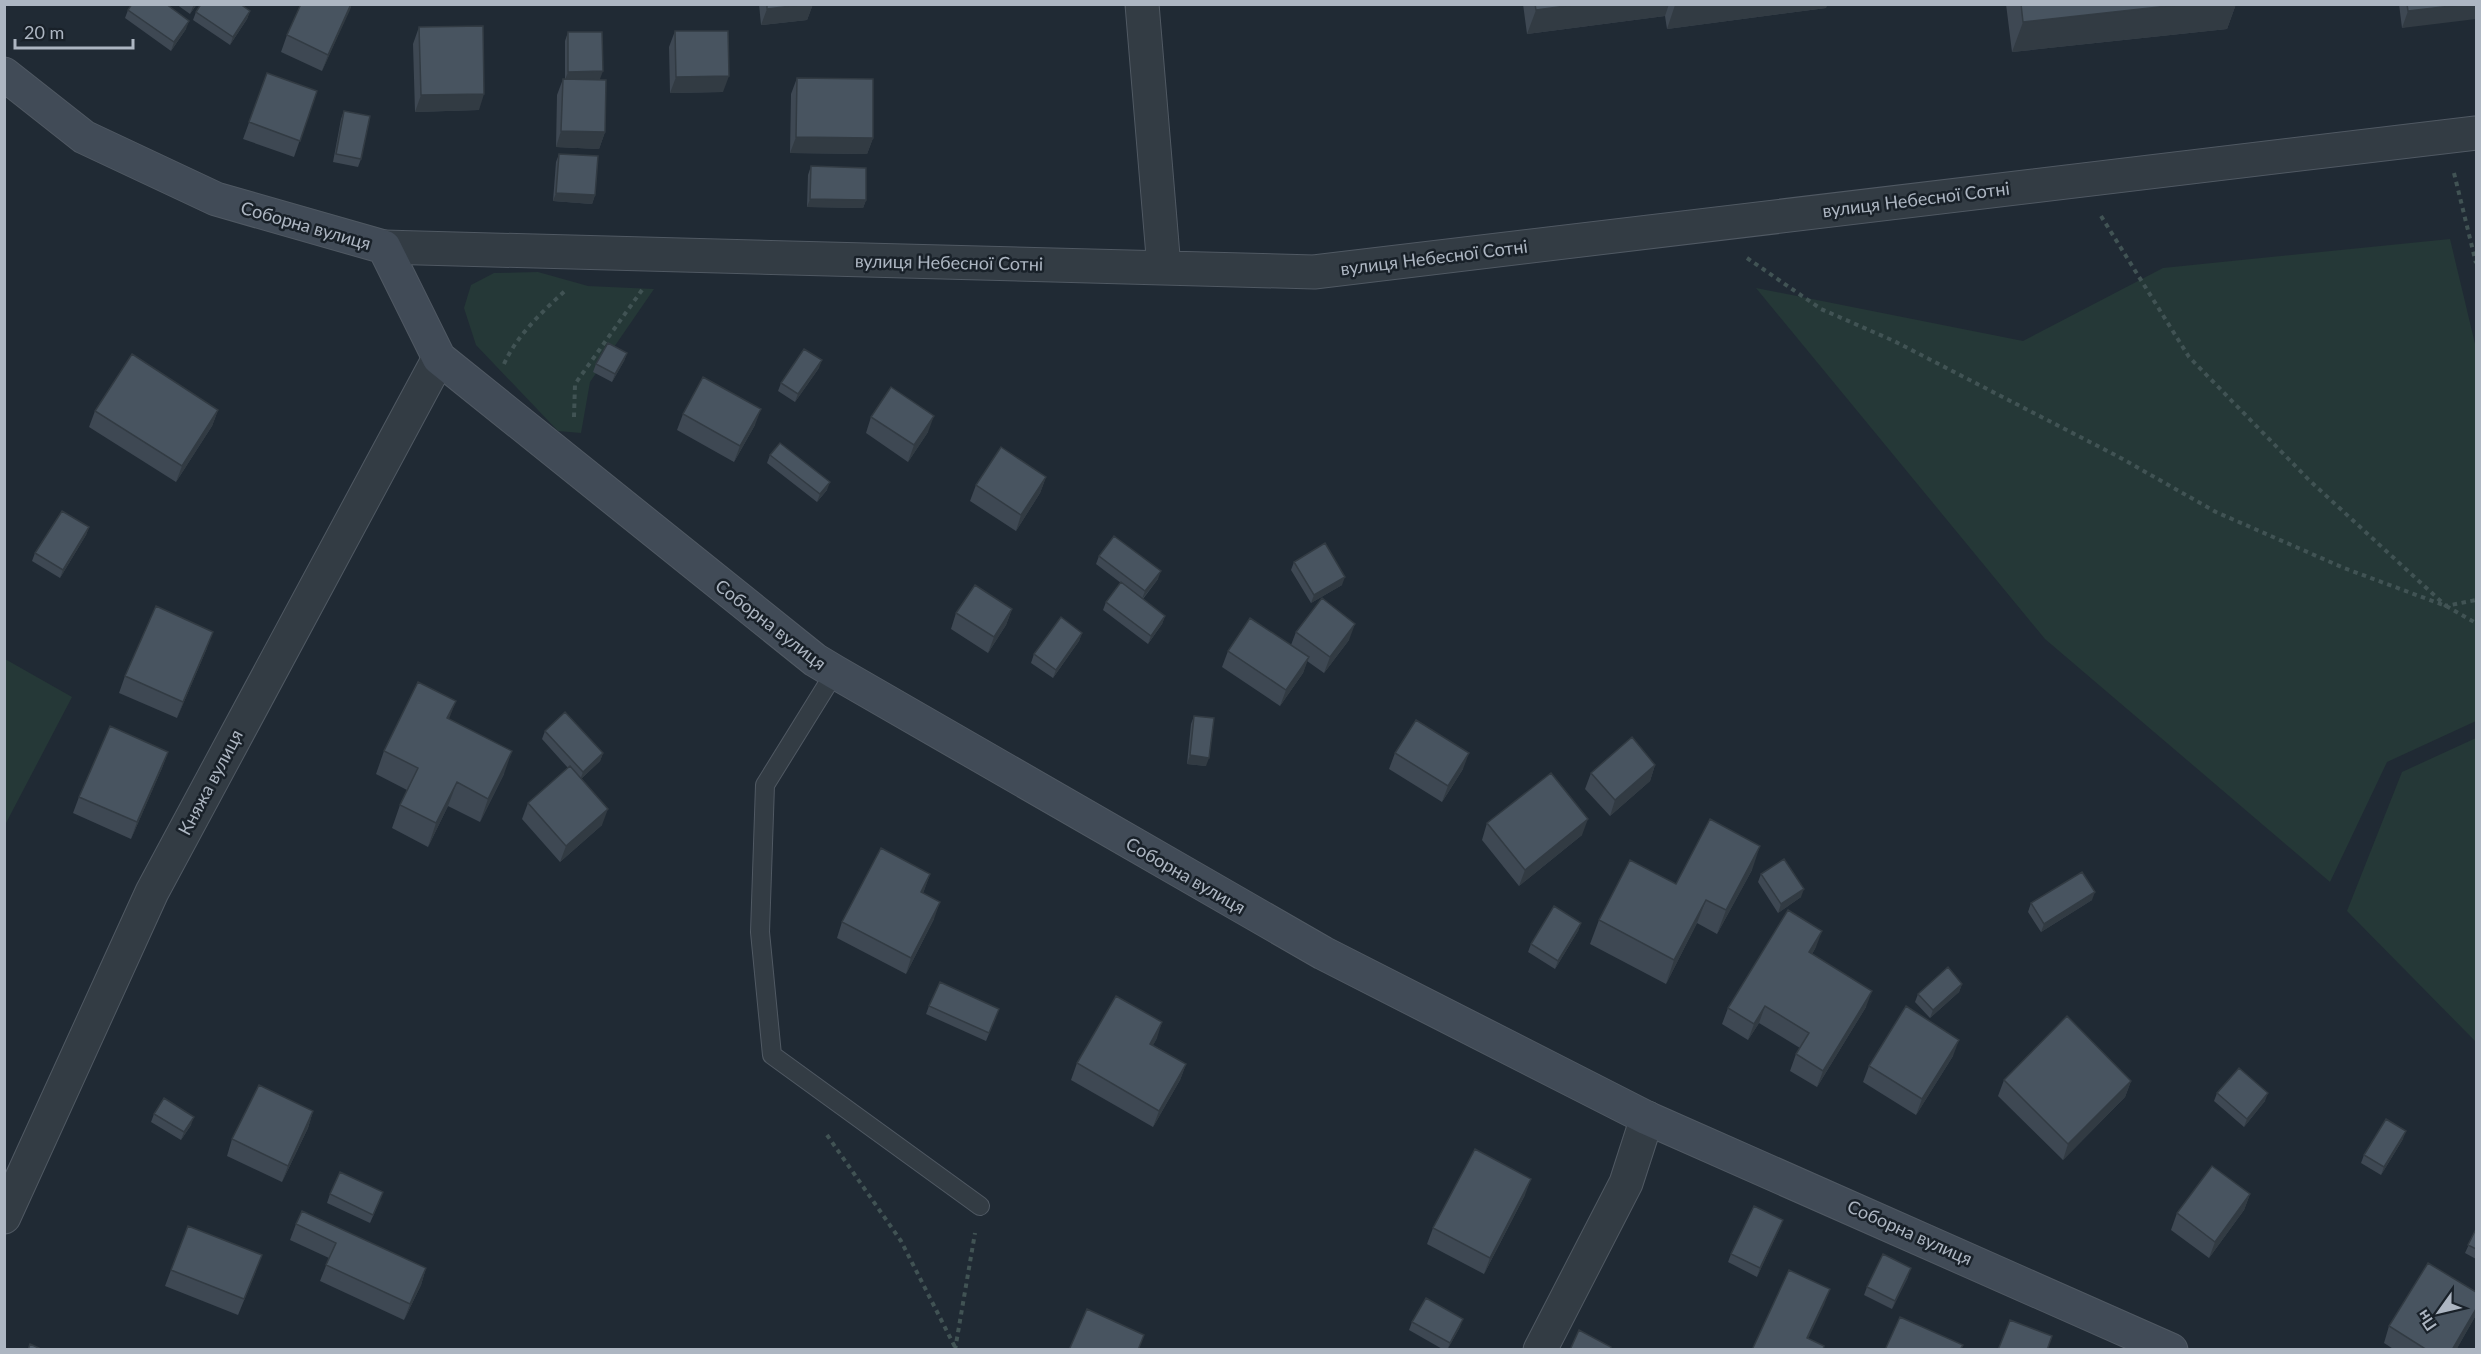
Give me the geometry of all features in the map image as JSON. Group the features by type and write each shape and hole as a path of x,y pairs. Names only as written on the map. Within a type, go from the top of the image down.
{"main road":[{"name":"Соборна вулиця","path":"4,74 84,136 216,199 384,248 439,358 490,396 573,466 815,660 834,672 1323,953 1647,1118 2171,1350"}],"street":[{"path":"1142,4 1164,268"},
{"name":"вулиця Небесної Сотні","path":"384,248 1314,272 2461,135"},
{"name":"Княжа вулиця","path":"4,1216 152,892 439,358"},
{"path":"1540,1350 1626,1183 1647,1118"}],"lane":[{"path":"834,672 765,785 760,932 772,1055 980,1206"}],"path":[{"path":"2461,135 2476,263"},
{"path":"2089,178 2102,218 2189,357 2309,480 2446,606"},
{"path":"1699,225 1821,309 1894,341 2119,457 2216,512 2344,568 2446,606 2476,623"},
{"path":"573,466 575,384 650,281"},
{"path":"490,396 509,352 541,312 570,285"},
{"path":"2446,606 2476,600"},
{"path":"826,1133 901,1241 955,1348"},
{"path":"955,1348 980,1206"}],"green space":[{"path":"2450,239 2476,348 2476,721 2387,762 2330,882 2045,639 1756,288 2023,341 2163,268"},
{"path":"538,272 588,286 654,289 590,382 581,433 558,431 476,345 464,308 471,285 494,273"},
{"path":"5,659 72,697 5,825"},
{"path":"2476,738 2476,1042 2347,911 2402,772"}],"building":[{"path":"132,4 166,4 189,21 174,42 128,10"},
{"path":"201,4 240,4 250,11 233,37 196,12"},
{"path":"301,4 351,4 328,55 287,35"},
{"path":"767,4 807,4 767,9"},
{"path":"1535,4 1580,4 1536,10"},
{"path":"2021,4 2186,4 2023,22"},
{"path":"2407,4 2468,4 2408,11"},
{"path":"483,26 484,94 421,95 419,27"},
{"path":"675,31 728,31 729,76 676,77"},
{"path":"568,32 602,32 603,71 568,72"},
{"path":"267,73 317,91 300,141 249,122"},
{"path":"797,78 873,79 873,138 796,137"},
{"path":"563,79 606,80 605,132 561,131"},
{"path":"344,111 370,116 361,159 336,154"},
{"path":"559,154 598,156 595,195 556,193"},
{"path":"811,166 866,168 866,200 810,199"},
{"path":"608,343 627,353 615,374 596,364"},
{"path":"804,349 822,360 798,394 781,383"},
{"path":"132,354 218,410 182,466 95,411"},
{"path":"703,377 761,409 740,446 683,414"},
{"path":"891,387 934,416 914,445 871,417"},
{"path":"780,443 830,482 820,494 770,455"},
{"path":"1001,447 1046,477 1021,515 976,485"},
{"path":"62,511 89,527 63,570 35,553"},
{"path":"1114,536 1161,571 1145,591 1099,556"},
{"path":"1325,543 1345,577 1314,595 1294,562"},
{"path":"1121,582 1165,616 1151,636 1106,602"},
{"path":"975,585 1012,609 994,637 956,613"},
{"path":"1322,598 1355,624 1330,657 1296,632"},
{"path":"156,606 213,632 183,702 125,676"},
{"path":"1061,617 1082,633 1056,670 1034,654"},
{"path":"1250,618 1309,657 1286,690 1228,651"},
{"path":"418,682 456,701 447,718 512,751 488,799 457,782 436,823 400,805 418,768 384,751"},
{"path":"565,712 603,753 583,772 545,731"},
{"path":"1194,716 1214,718 1209,758 1190,755"},
{"path":"1416,720 1469,753 1448,786 1395,753"},
{"path":"110,726 168,752 137,822 79,797"},
{"path":"1632,737 1655,765 1615,800 1591,773"},
{"path":"570,766 608,809 566,846 528,803"},
{"path":"1551,773 1588,819 1525,870 1487,823"},
{"path":"1710,819 1760,846 1726,910 1706,900 1674,960 1599,920 1630,860 1676,884"},
{"path":"881,848 930,874 921,892 940,902 911,958 842,922"},
{"path":"1784,859 1804,889 1781,904 1761,874"},
{"path":"2082,872 2095,892 2044,924 2031,903"},
{"path":"1554,906 1581,923 1558,961 1531,944"},
{"path":"1788,910 1822,931 1809,952 1872,991 1823,1071 1796,1054 1809,1033 1765,1006 1754,1024 1728,1008"},
{"path":"1948,967 1962,984 1933,1010 1918,994"},
{"path":"940,982 999,1009 989,1033 929,1006"},
{"path":"1116,996 1162,1022 1150,1044 1186,1064 1159,1111 1077,1063"},
{"path":"1906,1006 1959,1040 1922,1099 1869,1066"},
{"path":"2067,1016 2131,1081 2068,1144 2004,1080"},
{"path":"2239,1068 2268,1093 2247,1119 2217,1093"},
{"path":"259,1085 313,1111 288,1166 232,1139"},
{"path":"164,1098 194,1117 184,1132 154,1114"},
{"path":"2386,1119 2406,1131 2384,1167 2364,1155"},
{"path":"1475,1149 1531,1179 1490,1258 1433,1228"},
{"path":"2212,1166 2250,1194 2215,1242 2177,1213"},
{"path":"340,1172 383,1192 373,1215 330,1194"},
{"path":"1754,1206 1783,1220 1760,1268 1731,1254"},
{"path":"302,1211 426,1268 410,1304 326,1265 336,1243 296,1224"},
{"path":"188,1226 262,1255 244,1299 171,1270"},
{"path":"2476,1229 2476,1249 2468,1245"},
{"path":"1883,1254 1911,1268 1895,1301 1867,1287"},
{"path":"2428,1263 2476,1292 2476,1309 2452,1350 2427,1350 2389,1326"},
{"path":"1789,1270 1830,1289 1807,1338 1824,1346 1823,1350 1752,1350"},
{"path":"1426,1298 1463,1319 1450,1343 1412,1322"},
{"path":"1087,1309 1144,1335 1138,1350 1069,1350"},
{"path":"1900,1317 1963,1345 1960,1350 1885,1350"},
{"path":"2010,1320 2052,1336 2047,1350 1998,1350"},
{"path":"1579,1330 1611,1347 1610,1350 1570,1350"},
{"path":"30,1344 43,1350 28,1350"}]}
